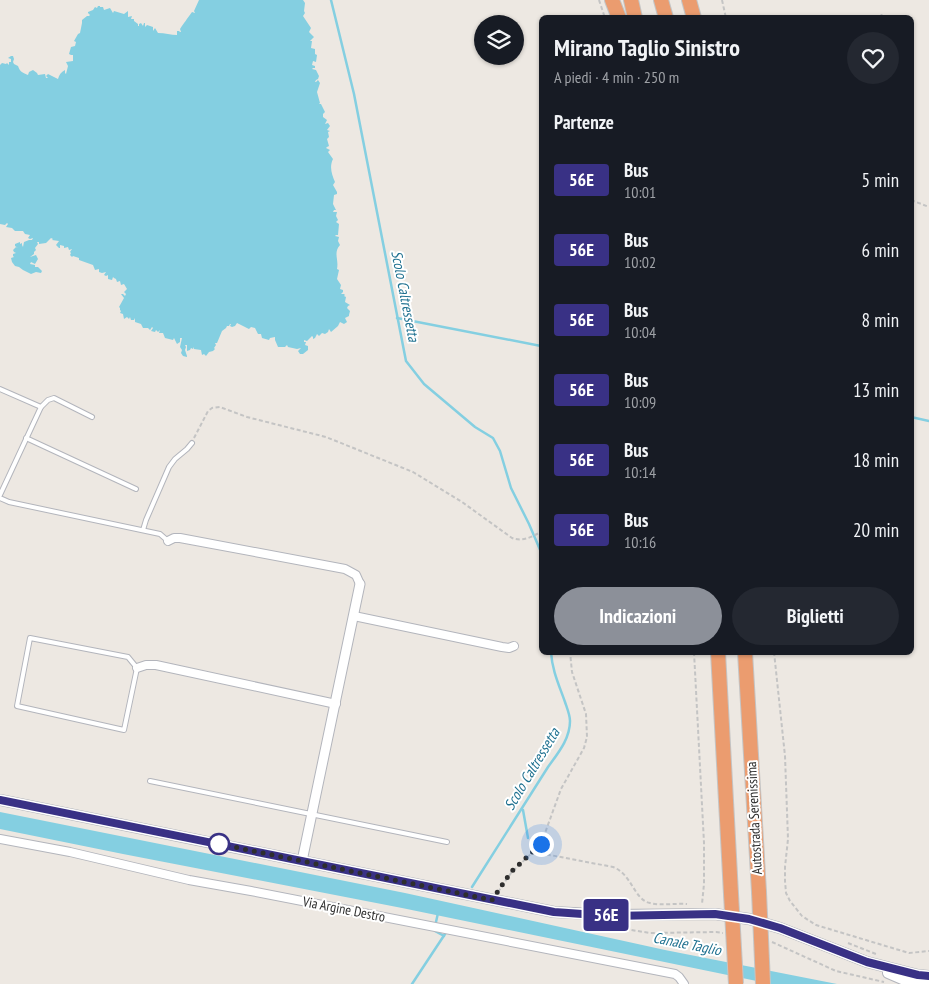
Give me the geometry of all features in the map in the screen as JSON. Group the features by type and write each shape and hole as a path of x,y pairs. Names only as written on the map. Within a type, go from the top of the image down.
{"highway":[{"path":"612,0 618,15"},
{"path":"631,0 635,15"},
{"path":"662,0 665,15"},
{"path":"689,0 693,15"},
{"name":"Autostrada Serenissima","path":"718,655 736,984"},
{"name":"Autostrada Serenissima","path":"745,655 763,984"}],"main road":[{"path":"0,800 561,913 611,916 715,914 749,919 780,928 867,962 902,979 928,984"},
{"path":"867,962 929,976"}],"street":[{"path":"168,541 180,538 345,569 356,575 360,584 302,861"},
{"path":"354,616 502,647 509,648 514,646"},
{"path":"137,668 146,665 156,665 336,704"},
{"name":"Via Argine Destro","path":"0,839 70,852 189,880 675,974 684,984"}],"lane":[{"path":"0,389 41,407"},
{"path":"92,416 54,398 48,400 41,407 0,496 9,502 160,534 168,541"},
{"path":"26,438 136,489"},
{"path":"143,530 169,467 175,458 192,443"},
{"path":"30,638 128,657 137,668 124,730 17,706 30,638"},
{"path":"150,781 447,842"}],"path":[{"path":"599,0 604,15"},
{"path":"722,0 725,15"},
{"path":"914,201 929,207"},
{"path":"192,443 208,411 212,408 220,407 247,417 316,435 413,472 462,502 512,538 519,540 527,539 539,533"},
{"path":"492,900 511,872 541,844 561,789 584,748 587,737 586,714 574,677 570,655"},
{"path":"694,655 704,843 702,904"},
{"path":"774,655 785,756 788,838 785,881 786,892 790,901 802,916 816,925 909,953 929,951"}],"water":[{"path":"199,0 303,0 305,3 305,13 303,16 311,28 309,32 314,37 310,41 312,41 311,48 315,49 315,54 317,55 316,62 313,61 312,65 315,68 312,69 316,70 319,76 315,82 318,80 320,83 317,92 319,104 321,104 325,112 323,117 327,120 325,124 328,123 330,126 327,130 330,131 328,132 329,137 327,139 329,146 326,148 330,150 328,152 333,159 331,168 335,182 333,185 337,192 334,195 333,204 336,210 333,212 337,212 338,220 336,222 339,224 338,235 335,236 339,237 340,245 337,253 337,269 339,270 337,279 341,285 340,289 343,290 341,294 344,294 346,297 345,302 350,305 347,308 350,311 349,316 345,318 347,322 344,324 340,322 331,332 329,329 325,334 322,333 319,336 317,334 313,339 312,336 307,341 304,340 308,350 303,354 300,354 298,351 301,348 297,349 287,345 285,347 278,347 275,337 269,340 262,338 255,328 251,327 249,329 237,323 232,327 230,324 222,331 217,343 215,343 215,349 206,356 202,355 201,350 194,349 194,347 187,351 187,345 185,345 187,357 183,356 180,347 182,338 180,338 180,342 177,344 174,338 173,340 165,338 163,333 159,333 160,330 155,332 151,331 152,327 150,330 143,328 141,324 135,322 135,318 134,320 131,320 130,317 129,319 127,317 124,319 119,307 124,298 121,294 125,296 126,294 124,292 127,289 124,284 121,285 120,281 117,282 113,277 112,280 108,279 108,275 104,275 106,272 99,272 99,269 95,270 93,265 79,260 79,258 72,257 70,252 72,249 69,250 68,247 64,248 64,246 60,245 59,248 56,245 59,241 52,240 51,238 46,243 39,244 37,242 36,250 30,257 36,255 38,259 35,264 31,262 30,264 38,267 42,271 41,273 31,274 15,266 11,258 16,253 13,250 16,247 18,248 15,244 20,242 23,247 24,242 33,238 28,238 30,235 25,234 23,231 15,231 12,228 6,227 7,223 5,225 0,224 0,65 7,63 9,65 11,59 8,58 13,56 14,64 25,74 28,75 33,70 38,75 45,74 46,78 48,78 46,76 48,74 58,79 65,70 66,74 68,66 66,62 73,61 73,55 69,54 71,47 75,46 76,42 74,41 80,33 82,20 90,15 88,12 95,7 103,7 104,10 110,8 113,13 114,11 124,14 128,11 128,17 132,16 131,19 134,19 138,26 141,23 143,26 145,23 145,27 147,25 153,27 153,31 155,28 158,33 177,35 177,31 181,32 180,29 192,12 195,13 194,11"},
{"path":"0,812 405,893 665,950 837,984 771,984 402,908 0,829"}],"waterway":[{"name":"Scolo Caltressetta","path":"331,0 354,94 406,361 424,384 475,427 493,438 500,451 511,488 539,547"},
{"path":"397,318 539,346"},
{"path":"914,418 929,421"},
{"name":"Scolo Caltressetta","path":"472,887 566,740 570,716 554,671 551,655"},
{"path":"523,810 528,838"},
{"path":"436,922 438,913"},
{"path":"435,928 435,931 444,936"},
{"name":"Scolo Caltressetta","path":"412,984 447,931"}],"bus line":[{"name":"56E","path":"0,800 554,912 611,916 715,914 749,919 780,928 867,962 929,976"}],"route":[{"path":"219,844 492,900 511,872 541,844"}],"water label":[{"name":"Canale Taglio","path":"687,944"}]}
